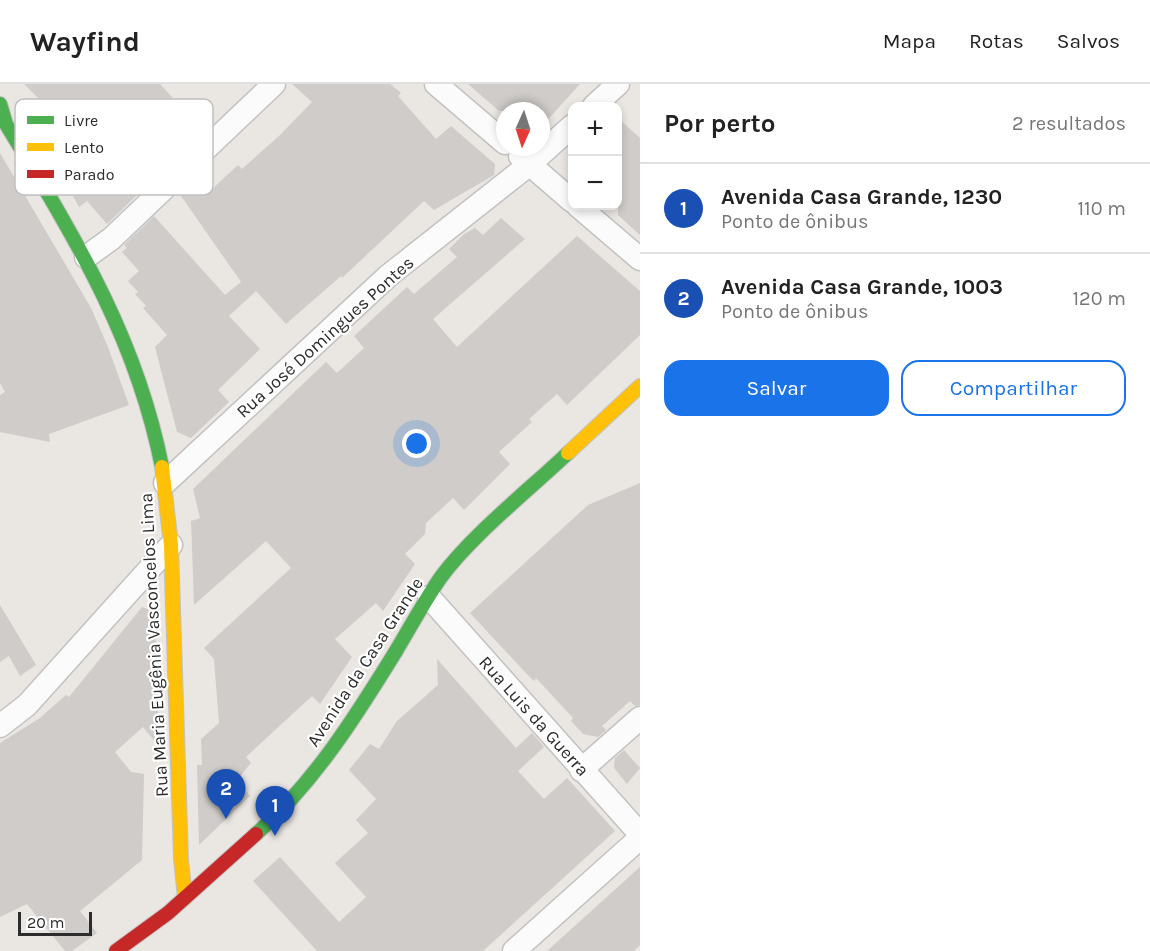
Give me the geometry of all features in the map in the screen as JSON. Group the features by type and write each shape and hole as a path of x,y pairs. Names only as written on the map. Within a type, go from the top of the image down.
{"street":[{"path":"213,142 274,84"},
{"path":"436,84 496,135"},
{"path":"598,102 618,84"},
{"name":"Rua Maria Eugênia Vasconcelos Lima","path":"0,104 6,124 15,139"},
{"name":"Rua José Domingues Pontes","path":"165,483 388,276 530,164 568,130"},
{"path":"521,156 568,197"},
{"name":"Rua Maria Eugênia Vasconcelos Lima","path":"49,195 86,256 120,327 140,379 154,426 165,483 171,545 181,859 185,898"},
{"path":"86,256 111,239 157,195"},
{"path":"583,210 640,259"},
{"name":"Avenida da Casa Grande","path":"116,951 185,898 280,813 329,754 373,689 442,576 477,539 640,386"},
{"path":"0,726 27,705 171,545"},
{"name":"Rua Luis da Guerra","path":"429,597 640,836"},
{"path":"581,770 640,718"},
{"path":"514,951 640,836"}],"building":[{"path":"24,84 160,84 174,99 39,99"},
{"path":"292,84 390,84 401,93 398,96 436,139 451,126 495,164 494,175 434,210 424,201 342,278 341,276 286,324 256,291 229,316 260,349 218,390 229,402 191,438 177,432 155,347 167,335 143,308 146,306 135,294 138,292 128,281 139,271 122,252 127,248 124,245 154,216 225,295 241,282 180,195 213,195 213,188 238,165 242,169 312,102"},
{"path":"468,84 580,84 550,117 550,102 496,102 496,108"},
{"path":"622,122 640,138 640,235 618,215 618,210 622,210"},
{"path":"0,153 15,179 15,195 25,195 91,308 129,405 49,434 50,442 0,432 0,395 5,392 0,383"},
{"path":"72,195 136,196 107,224 87,201 79,207"},
{"path":"501,218 525,239 433,319 457,347 577,236 640,291 640,335 567,405 557,394 529,419 532,422 499,452 510,464 464,510 453,498 426,523 425,534 405,554 415,564 383,611 376,603 335,639 352,657 320,704 312,696 246,757 251,763 237,780 250,796 199,845 197,765 202,765 201,739 219,723 214,659 204,648 291,568 266,541 194,605 191,521 200,518 193,489 326,362 337,373 364,348 354,336 407,287 414,294 457,257 449,249 464,234 475,228 483,235"},
{"path":"640,483 640,705 635,706 630,701 602,726 606,730 598,737 583,734 571,721 573,718 536,678 534,681 470,613 588,505"},
{"path":"0,605 36,665 20,676 9,656 0,662"},
{"path":"142,607 155,612 159,741 157,744 143,727 115,752 131,772 144,774 142,860 80,911 97,933 72,951 65,951 27,904 0,917 0,743 40,718 66,695 69,697"},
{"path":"437,659 516,748 532,733 544,747 518,771 544,799 567,778 615,831 483,951 317,951 253,881 280,857 339,922 366,897 335,863 368,833 356,820 376,799 349,770 370,744 379,749 397,721 438,685"},
{"path":"624,750 640,768 627,784 614,768 615,758"},
{"path":"640,867 640,945 634,951 547,951"}],"traffic: fast":[{"path":"0,104 6,124 15,139"},
{"path":"48,195 100,288 119,330 151,419 162,467"},
{"path":"256,834 297,793 333,748 435,586 454,561 485,529 568,453"}],"traffic: slow":[{"path":"568,453 640,386"},
{"path":"162,467 171,545 181,859 185,898"}],"traffic: jam":[{"path":"116,951 168,913 256,834"}],"place":[{"name":"Avenida Casa Grande, 1003","path":"226,819"},
{"name":"Avenida Casa Grande, 1230","path":"275,836"}]}
